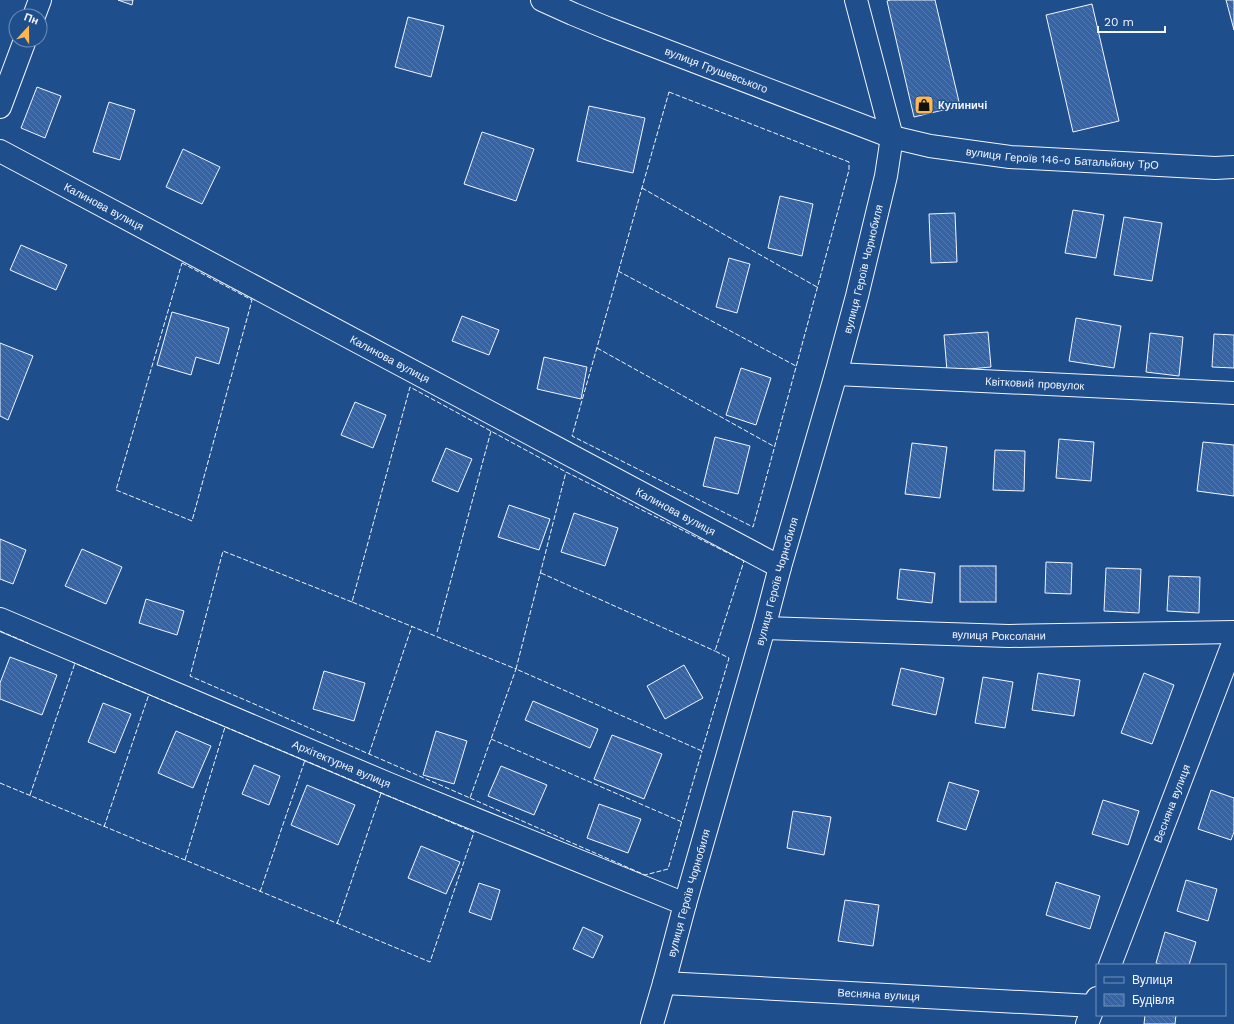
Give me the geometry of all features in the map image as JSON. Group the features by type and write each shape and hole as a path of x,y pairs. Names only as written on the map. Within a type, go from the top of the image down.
{"street":[{"name":"вулиця Грушевського","path":"542,0 607,28 892,137"},
{"path":"856,0 892,137"},
{"path":"0,107 22,48"},
{"name":"вулиця Героїв 146-о Батальйону ТрО","path":"892,137 930,146 1010,157 1215,168 1234,167"},
{"name":"вулиця Героїв Чорнобиля","path":"652,1024 684,904 836,374 857,296 886,176 892,137"},
{"name":"Калинова вулиця","path":"0,151 780,567"},
{"name":"Квітковий провулок","path":"836,374 1234,393"},
{"name":"Архітектурна вулиця","path":"0,619 389,784 684,904"},
{"name":"вулиця Роксолани","path":"764,628 1009,636 1234,632"},
{"name":"Весняна вулиця","path":"1110,964 1234,642"},
{"name":"Весняна вулиця","path":"664,983 1093,1009"}],"building":[{"path":"118,0 133,0 132,5"},
{"path":"935,0 960,106 914,117 887,1"},
{"path":"1226,0 1234,0 1234,30"},
{"path":"1092,4 1119,121 1073,132 1046,15"},
{"path":"408,17 444,26 431,77 395,67"},
{"path":"37,87 61,96 45,138 21,128"},
{"path":"109,102 135,110 120,160 93,152"},
{"path":"589,106 645,118 633,173 577,161"},
{"path":"482,132 534,149 516,201 464,184"},
{"path":"183,149 220,167 202,204 166,187"},
{"path":"780,196 813,204 802,256 768,248"},
{"path":"1073,210 1104,215 1096,258 1065,253"},
{"path":"955,213 957,262 931,263 929,214"},
{"path":"1124,217 1162,223 1152,281 1114,275"},
{"path":"21,245 67,265 56,290 10,270"},
{"path":"729,258 750,264 737,313 716,307"},
{"path":"172,312 229,328 219,364 196,357 191,375 157,365"},
{"path":"462,316 499,330 489,355 452,341"},
{"path":"1076,318 1121,326 1114,368 1069,361"},
{"path":"988,332 991,367 947,371 944,335"},
{"path":"1150,333 1183,337 1179,376 1146,372"},
{"path":"1214,334 1234,335 1234,368 1212,367"},
{"path":"0,343 33,356 8,420 0,416"},
{"path":"544,357 587,367 581,399 537,389"},
{"path":"741,368 771,378 756,425 726,415"},
{"path":"355,402 386,415 373,448 341,435"},
{"path":"715,437 750,446 738,494 703,486"},
{"path":"1059,439 1094,442 1091,481 1056,478"},
{"path":"1203,442 1234,445 1234,496 1197,491"},
{"path":"912,443 947,447 940,498 905,494"},
{"path":"446,448 472,459 458,492 432,481"},
{"path":"995,450 1025,451 1024,491 993,490"},
{"path":"509,505 550,519 539,550 498,537"},
{"path":"574,513 618,528 605,566 561,552"},
{"path":"0,539 26,550 13,584 0,579"},
{"path":"82,549 122,567 106,604 65,586"},
{"path":"1046,562 1072,563 1071,594 1045,593"},
{"path":"960,566 996,566 996,602 960,602"},
{"path":"1106,568 1141,569 1139,613 1104,611"},
{"path":"900,569 935,573 932,603 897,599"},
{"path":"1169,576 1200,577 1199,613 1167,611"},
{"path":"146,599 184,611 177,635 139,623"},
{"path":"10,657 57,675 42,715 0,699 0,683"},
{"path":"684,665 703,698 665,719 647,686"},
{"path":"901,668 944,678 936,715 892,705"},
{"path":"324,671 365,683 354,721 313,709"},
{"path":"1038,673 1080,680 1074,716 1032,710"},
{"path":"1144,673 1174,685 1152,744 1121,733"},
{"path":"983,677 1013,682 1005,728 975,723"},
{"path":"533,701 598,729 590,748 525,720"},
{"path":"103,703 131,714 115,753 88,742"},
{"path":"176,731 211,746 193,788 158,773"},
{"path":"436,731 467,741 454,784 423,775"},
{"path":"612,735 662,754 644,799 594,779"},
{"path":"254,765 280,776 269,805 242,794"},
{"path":"501,766 547,785 534,815 488,796"},
{"path":"949,782 979,791 966,830 937,821"},
{"path":"307,785 355,805 338,845 291,825"},
{"path":"1211,790 1234,798 1234,832 1231,840 1198,829"},
{"path":"1103,800 1139,811 1128,845 1092,834"},
{"path":"599,804 641,819 628,853 587,838"},
{"path":"793,811 831,817 824,855 787,848"},
{"path":"421,846 460,862 446,894 408,878"},
{"path":"1186,880 1217,889 1208,921 1177,911"},
{"path":"1056,882 1100,896 1090,929 1046,915"},
{"path":"479,883 500,890 491,920 469,912"},
{"path":"845,900 879,905 873,946 838,941"},
{"path":"583,927 603,936 593,958 573,949"},
{"path":"1165,932 1196,942 1189,964 1156,963"},
{"path":"1145,1016 1176,1016 1175,1024 1144,1024"}],"fence":[{"path":"669,92 849,162 849,170 753,527 572,436 669,92"},
{"path":"642,188 817,287"},
{"path":"182,263 252,300 192,521 116,490 182,263"},
{"path":"618,271 796,366"},
{"path":"597,348 775,447"},
{"path":"352,602 223,551 190,676 470,798 516,669 352,602 410,387 566,472 744,561 715,651 729,658 702,751 516,669 566,472"},
{"path":"437,632 491,431"},
{"path":"541,573 715,651"},
{"path":"369,754 412,626"},
{"path":"0,631 28,643"},
{"path":"0,783 430,962 474,832 72,662"},
{"path":"30,795 75,663"},
{"path":"104,827 149,694"},
{"path":"185,860 225,727"},
{"path":"491,739 682,822"},
{"path":"470,798 645,875 668,869 702,751"},
{"path":"260,892 305,760"},
{"path":"337,924 381,793"}],"place":[{"name":"Кулиничі","path":"924,105"}]}
